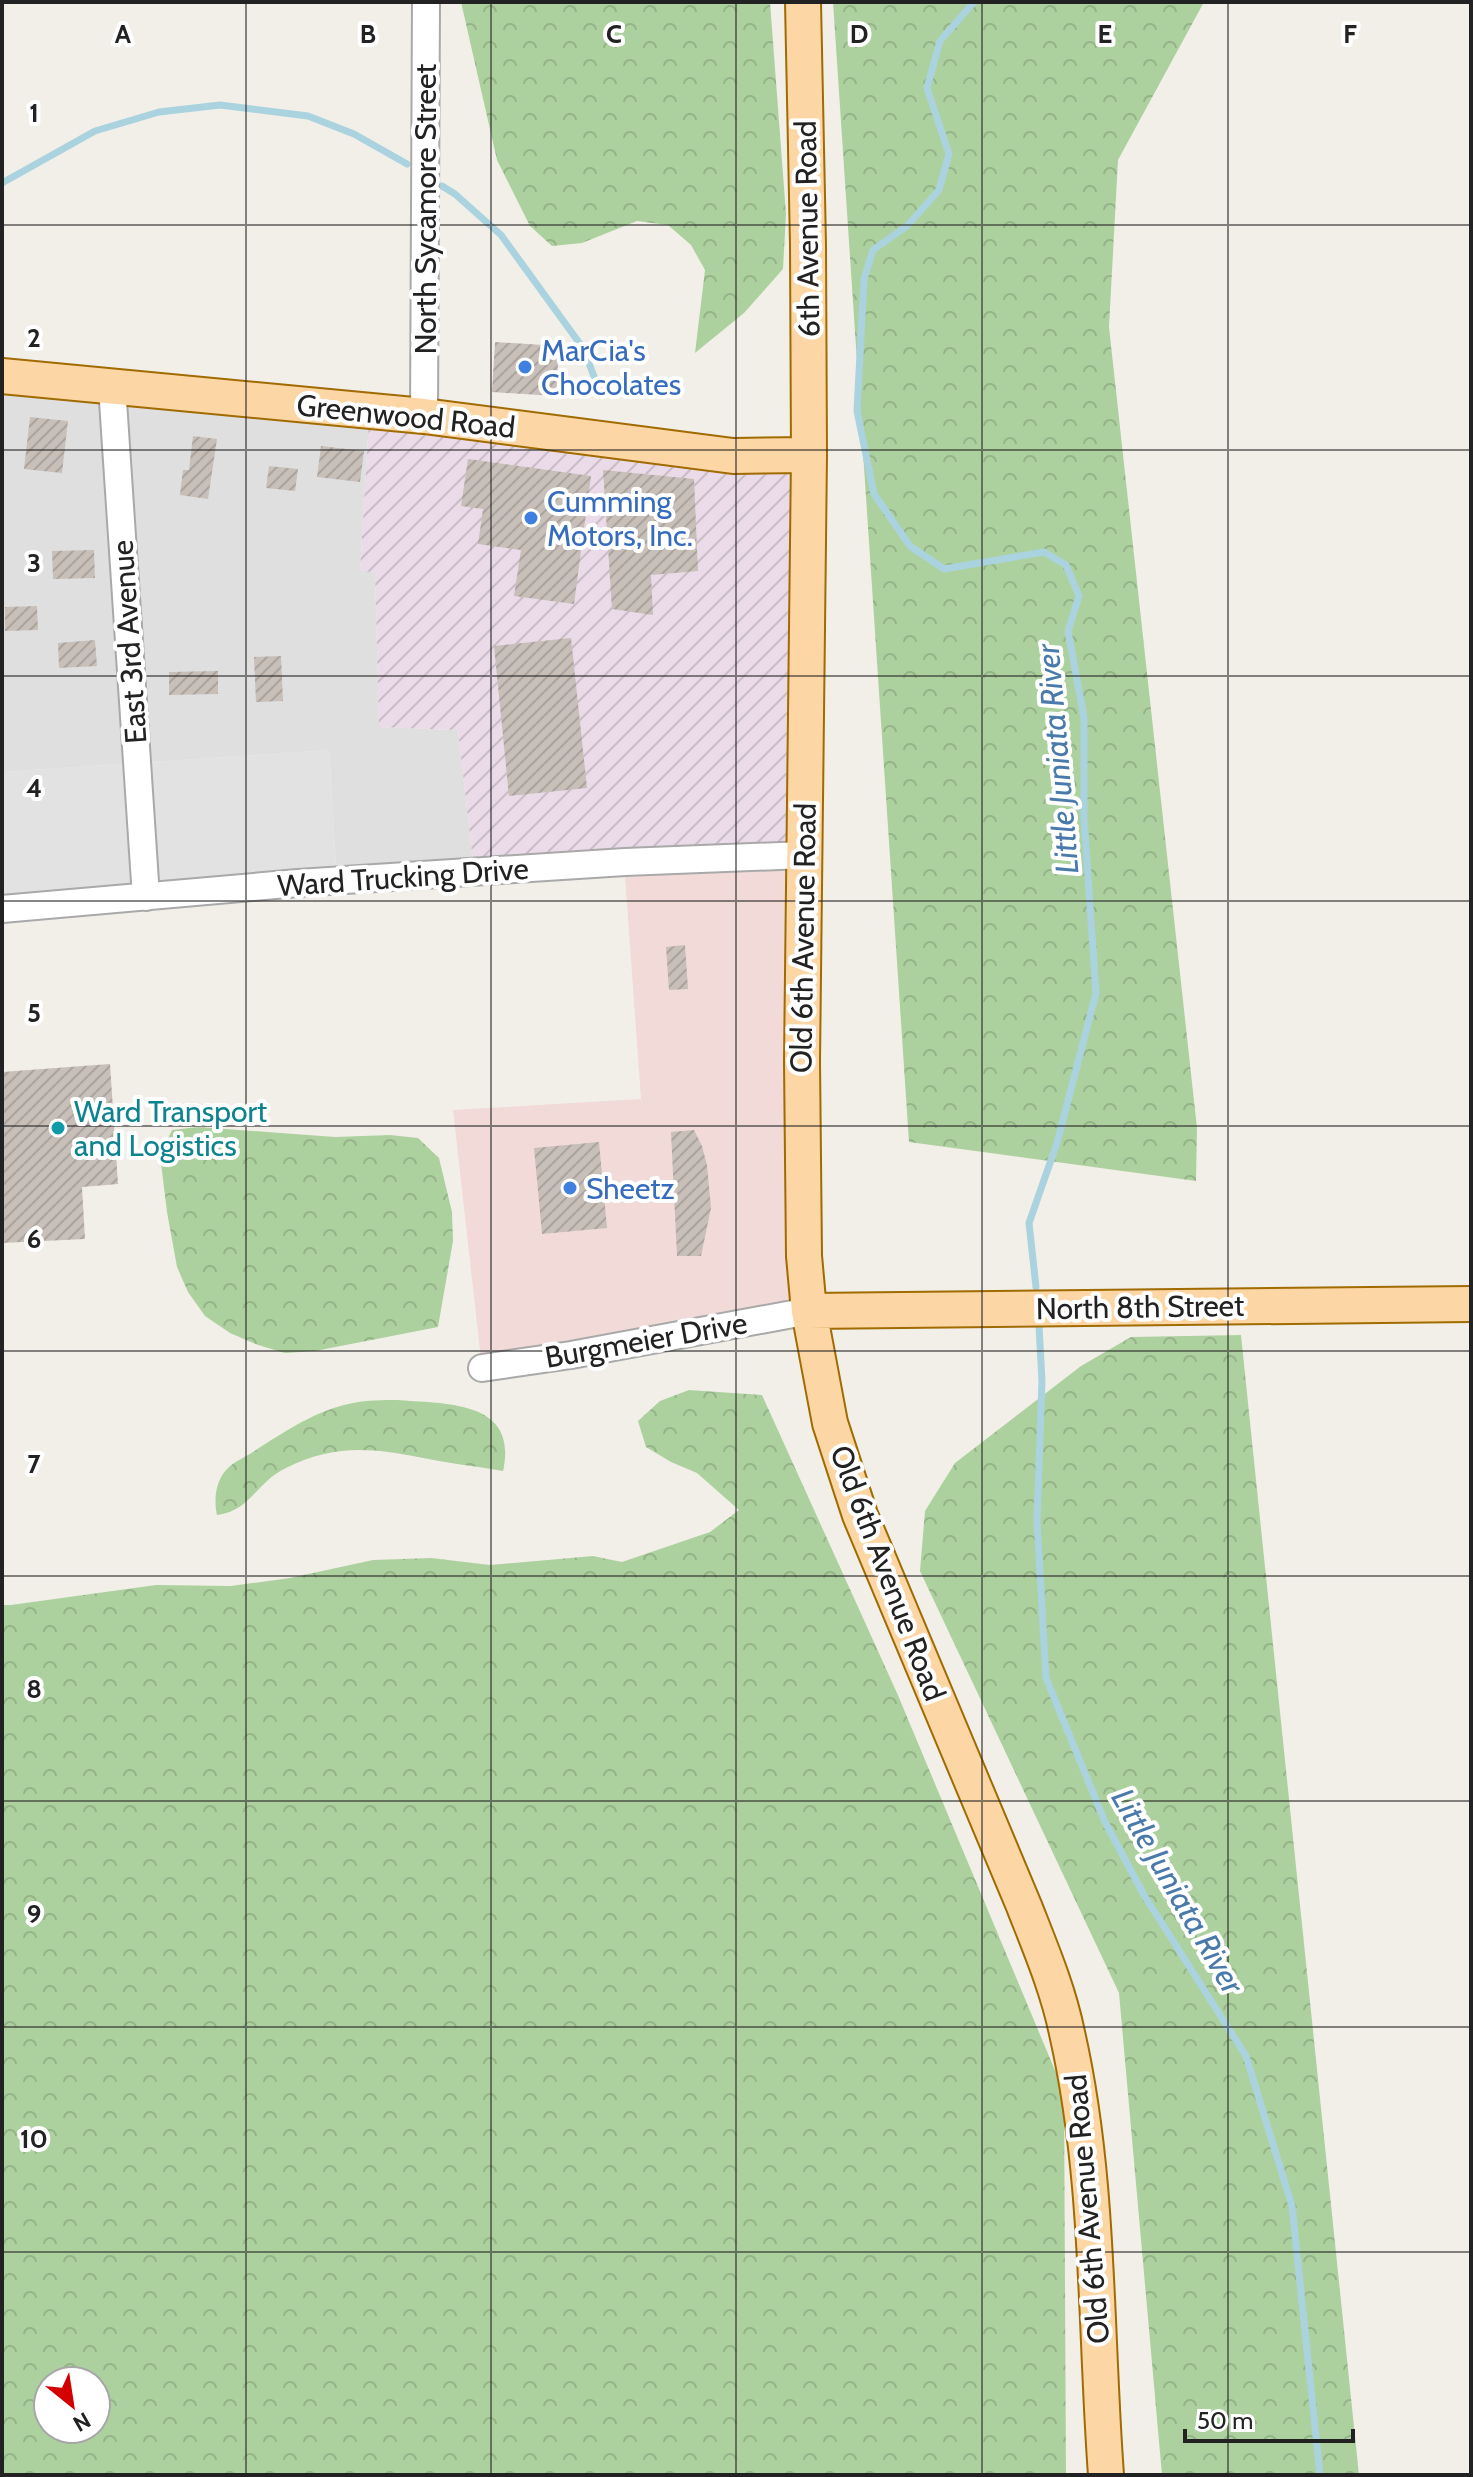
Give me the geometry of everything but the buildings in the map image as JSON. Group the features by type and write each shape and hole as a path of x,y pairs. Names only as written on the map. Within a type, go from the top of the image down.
{"main road":[{"name":"6th Avenue Road","path":"803,2 809,260 809,455"},
{"name":"Greenwood Road","path":"2,376 424,416 733,456 809,455"},
{"name":"Old 6th Avenue Road","path":"809,455 802,1061 804,1256 809,1311 830,1423 860,1515 1024,1906 1067,2029 1079,2090 1091,2189 1106,2475"},
{"name":"North 8th Street","path":"809,1311 1471,1304"}],"street":[{"name":"North Sycamore Street","path":"424,416 426,2"},
{"name":"East 3rd Avenue","path":"112,386 146,897"},
{"name":"Ward Trucking Drive","path":"2,909 445,873 804,855"},
{"name":"Burgmeier Drive","path":"482,1368 571,1355 809,1311"}],"shaded area":[{"path":"2,385 369,419 360,570 375,572 379,727 458,730 474,871 337,880 329,750 2,772"},
{"path":"369,419 805,464 804,855 474,871 458,730 379,727 375,573 360,570"},
{"path":"329,750 337,880 2,908 2,772"},
{"path":"804,856 803,1318 482,1368 453,1110 641,1099 624,862"}],"green space":[{"path":"461,2 770,2 786,214 783,269 744,313 695,353 705,270 691,245 668,225 637,221 582,243 552,246 530,226 497,160"},
{"path":"833,2 1204,2 1118,160 1109,327 1197,1128 1196,1181 909,1142"},
{"path":"198,1127 335,1137 390,1135 418,1138 439,1158 452,1212 453,1241 438,1327 315,1351 285,1353 230,1333 205,1316 188,1292 177,1267 160,1155 172,1130"},
{"path":"1241,1335 1359,2475 1162,2475 1119,1993 920,1571 925,1511 955,1463 1081,1366 1131,1337"},
{"path":"689,1390 762,1395 897,1693 1064,2092 1066,2475 2,2475 2,1605 156,1585 231,1586 290,1578 373,1560 431,1558 490,1565 593,1556 622,1562 710,1532 739,1510 697,1473 646,1447 638,1421 660,1401"},
{"path":"397,1400 456,1406 489,1418 500,1431 505,1448 503,1471 383,1451 335,1452 286,1468 238,1508 217,1515 215,1499 218,1484 226,1470 236,1462 326,1411 359,1402"}],"waterway":[{"name":"Little Juniata River","path":"974,2 940,41 927,88 949,154 939,190 907,226 873,250 864,279 857,411 874,494 910,546 944,569 1044,552 1066,565 1079,596 1068,631 1084,718 1084,818 1096,993 1057,1143 1029,1223 1036,1287"},
{"path":"2,183 95,131 159,112 220,105 308,116 354,134 407,164"},
{"path":"442,186 501,235 583,348 597,384"},
{"name":"Little Juniata River","path":"1039,1326 1042,1381 1037,1520 1046,1678 1105,1822 1144,1895 1246,2056 1292,2206 1320,2475"}],"place":[{"name":"MarCia's Chocolates","path":"525,367"},
{"name":"Cumming Motors, Inc.","path":"531,518"},
{"name":"Ward Transport and Logistics","path":"58,1128"},
{"name":"Sheetz","path":"570,1188"}]}
